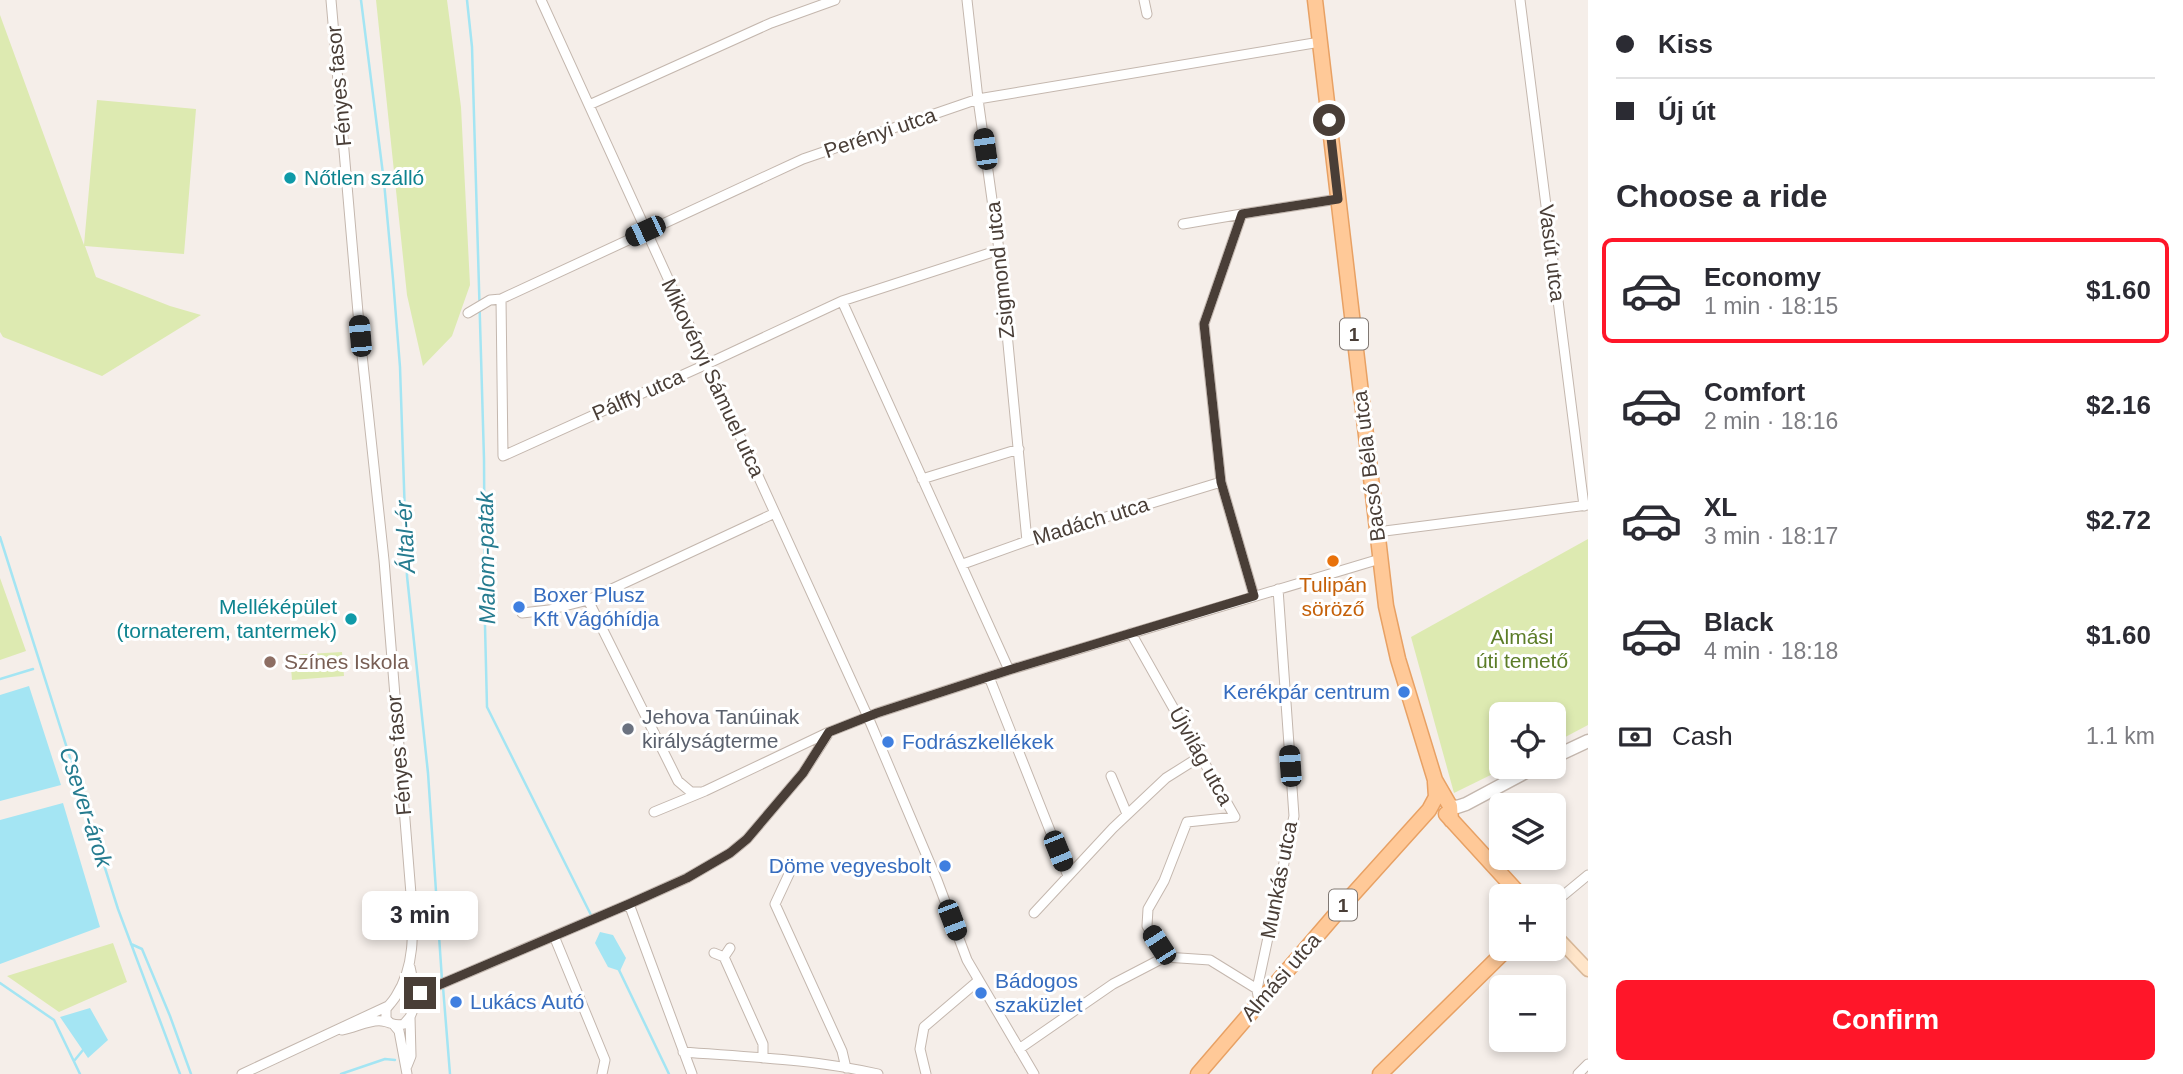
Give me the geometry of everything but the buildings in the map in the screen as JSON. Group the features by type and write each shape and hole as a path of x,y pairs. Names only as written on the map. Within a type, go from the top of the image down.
{"main road":[{"name":"Bacsó Béla utca","path":"1315,0 1386,606 1395,646 1435,780 1451,813 1511,884"},
{"name":"1","path":"1429,810 1436,797 1435,780"},
{"name":"Almási utca","path":"1198,1074 1258,996 1429,810"},
{"path":"1429,810 1451,813"},
{"path":"1566,947 1588,970"},
{"path":"1380,1074 1495,961"}],"street":[{"name":"Fényes fasor","path":"331,0 360,336 384,559 413,929 410,966 396,997 387,1006"},
{"name":"Mikovényi Sámuel utca","path":"541,0 868,717 937,880 967,960 1034,1074"},
{"path":"589,106 771,23 835,0"},
{"name":"Zsigmond utca","path":"967,0 999,250 1027,541"},
{"path":"1144,0 1147,15"},
{"name":"Vasút utca","path":"1520,0 1586,506"},
{"name":"Perényi utca","path":"468,313 490,300 501,299 803,159 978,99 1320,42"},
{"path":"1183,224 1338,199"},
{"path":"1242,214 1204,324 1221,482 1254,596"},
{"name":"Pálffy utca","path":"501,299 503,456 842,301 999,250"},
{"path":"842,301 1009,670"},
{"path":"922,479 1019,449"},
{"name":"Madách utca","path":"963,564 1027,541 1221,482"},
{"path":"1377,532 1586,506"},
{"path":"522,613 549,610 588,600 775,513"},
{"path":"654,812 705,791 829,732 868,717 1009,670 1380,559"},
{"name":"Munkás utca","path":"1258,996 1293,816 1278,589"},
{"path":"588,600 678,781 691,792 705,791"},
{"name":"Újvilág utca","path":"1131,633 1235,817 1187,822 1164,881 1148,909 1147,926 1165,957"},
{"path":"989,677 1068,876"},
{"path":"401,987 406,984 417,989 432,989 687,878 730,853 747,839 803,773 829,732"},
{"path":"1566,751 1588,741"},
{"path":"1034,913 1127,814 1166,778 1201,755"},
{"path":"1111,776 1127,814"},
{"path":"1451,813 1457,807 1513,779"},
{"path":"789,874 775,904 842,1051 846,1068"},
{"path":"1566,893 1588,875"},
{"path":"629,904 692,1074"},
{"path":"554,936 605,1060 602,1074"},
{"path":"724,957 730,948"},
{"path":"714,953 724,957 762,1044 763,1058"},
{"path":"1019,1049 1113,984 1165,957 1210,960 1258,996"},
{"name":"Fényes fasor","path":"410,966 417,989"},
{"path":"926,1074 920,1049 924,1027 978,981"},
{"path":"407,1070 411,1056 410,1017 417,989"},
{"path":"387,1006 385,1016 398,1031 407,1070"},
{"path":"242,1074 387,1006"},
{"path":"338,1031 376,1021 404,1024 410,1017"},
{"path":"683,1052 763,1058 878,1074"},
{"path":"1578,1074 1588,1064"}],"green space":[{"path":"376,0 447,0 461,107 470,285 452,336 423,366 407,295"},
{"path":"0,15 84,245 97,100 196,109 184,254 85,246 96,277 201,315 102,376 3,337 0,332"},
{"name":"Almási úti temető","path":"1588,539 1588,725 1566,737 1566,702 1489,702 1489,776 1454,793 1411,637"},
{"path":"0,578 26,651 0,660"},
{"path":"342,652 344,676 292,680 290,655"},
{"path":"113,943 127,982 59,1012 7,976"}],"water":[{"path":"29,686 61,785 0,801 0,695"},
{"path":"63,803 100,927 0,964 0,820"},
{"path":"600,932 613,935 626,958 620,971 608,967 595,943"},
{"path":"90,1008 108,1040 88,1058 60,1017"}],"waterway":[{"name":"Által-ér","path":"361,0 384,182 393,279 400,367 407,576 428,773 442,980"},
{"name":"Malom-patak","path":"467,0 472,47 484,459 487,707 592,917"},
{"name":"Csever-árok","path":"0,537 118,909 180,1074"},
{"path":"0,679 33,669"},
{"path":"131,944 142,949 191,1074"},
{"name":"Malom-patak","path":"619,970 669,1074"},
{"path":"0,983 54,1020 80,1074"},
{"name":"Által-ér","path":"443,987 450,1074"},
{"path":"74,1061 83,1050"},
{"path":"341,1074 385,1059 395,1060"}],"place":[{"name":"Nőtlen szálló","path":"290,178"},
{"name":"Tulipán söröző","path":"1333,561"},
{"name":"Boxer Plusz Kft Vágóhídja","path":"519,607"},
{"name":"Melléképület (tornaterem, tantermek)","path":"351,619"},
{"name":"Színes Iskola","path":"270,662"},
{"name":"Kerékpár centrum","path":"1404,692"},
{"name":"Jehova Tanúinak királyságterme","path":"628,729"},
{"name":"Fodrászkellékek","path":"888,742"},
{"name":"Döme vegyesbolt","path":"945,866"},
{"name":"Bádogos szaküzlet","path":"981,993"},
{"name":"Lukács Autó","path":"456,1002"}],"route":[{"path":"420,993 687,878 730,853 747,839 803,773 829,732 877,713 1009,670 1254,596 1221,482 1204,324 1242,214 1338,199 1329,120"}]}
